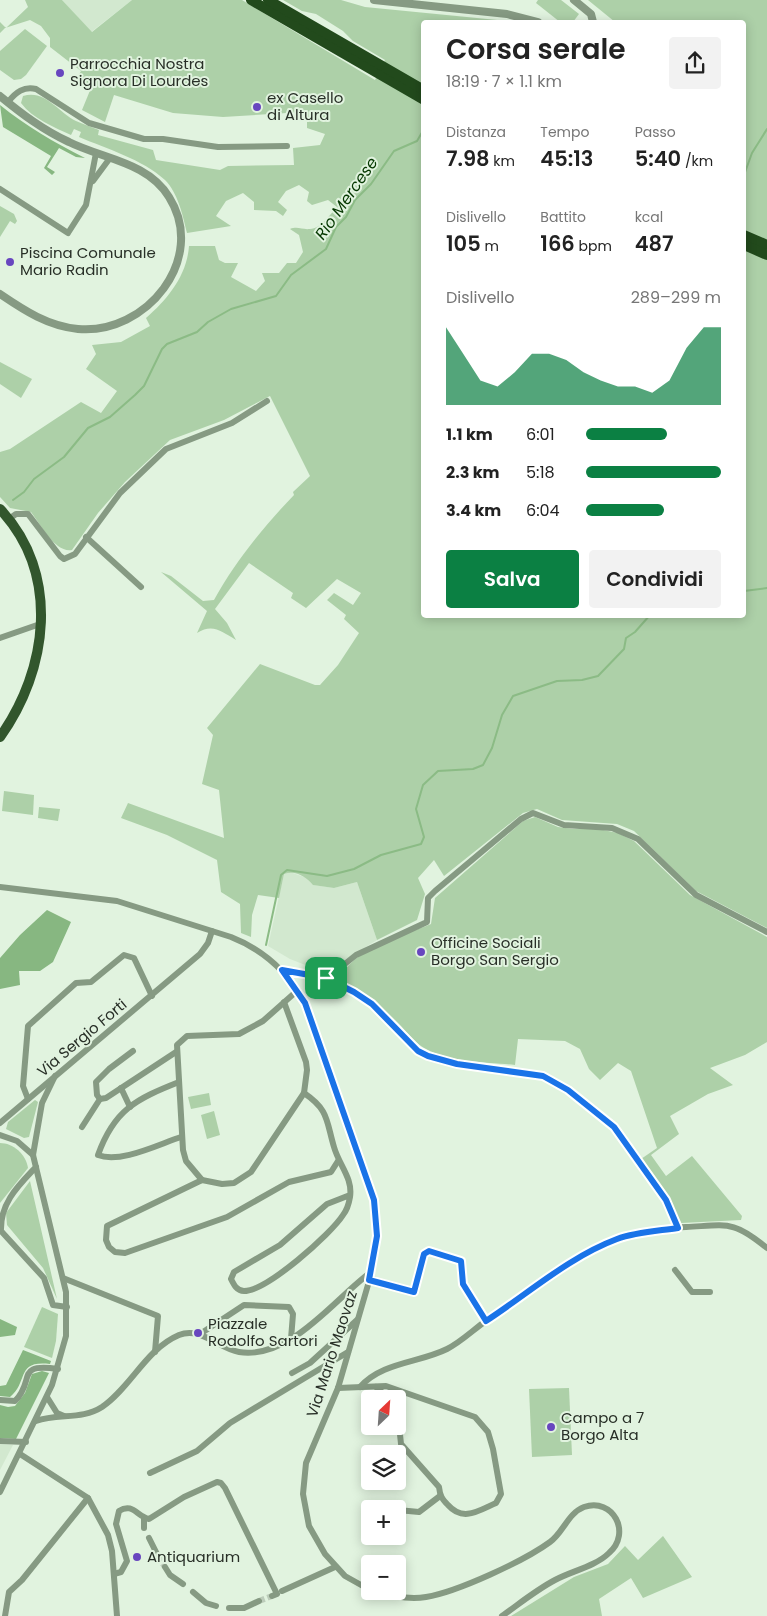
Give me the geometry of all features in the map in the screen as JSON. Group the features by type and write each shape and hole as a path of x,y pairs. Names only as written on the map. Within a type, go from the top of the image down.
{"highway":[{"path":"251,0 381,71 421,89"},
{"path":"268,0 421,98"},
{"path":"746,236 767,245"},
{"path":"746,246 767,255"}],"main road":[{"path":"0,509 9,519 28,553 38,589 40,624 39,654 27,691 12,720 0,737"}],"street":[{"path":"374,0 508,14 530,20"},
{"path":"574,0 586,10 592,20"},
{"path":"8,102 19,91 28,87 89,123 144,139 163,139 218,147 287,146"},
{"path":"0,96 42,127 70,142 149,175 164,189 174,206 181,231 181,251 175,270 165,288 153,302 127,319 104,327 80,329 42,320 0,294"},
{"path":"0,188 68,233 86,205 92,182 96,153"},
{"path":"92,182 110,158"},
{"path":"9,519 16,514 28,514 54,549 64,559 75,554 120,493 166,449 232,423 268,401"},
{"path":"86,537 141,587"},
{"path":"0,638 40,624"},
{"path":"326,978 356,955 426,922 428,898 434,891 521,819 533,813 564,825 602,826 628,833 638,839 696,895 767,932"},
{"name":"Via Mario Maovaz","path":"0,887 117,901 247,944 271,959 282,970 298,990 305,1003 374,1200 377,1236 372,1271 338,1388 306,1463 303,1494 309,1526 315,1539 345,1576 361,1584"},
{"name":"Via Sergio Forti","path":"0,1123 200,954 208,943 212,931"},
{"name":"Via Sergio Forti","path":"28,1099 23,1086 28,1026 76,983 91,982 124,955 134,958 152,996"},
{"path":"282,970 326,978 354,992 372,1004 418,1051 428,1056 457,1064 543,1076 568,1090 614,1127 663,1195 678,1228"},
{"path":"202,1180 186,1161 181,1136 176,1052 181,1040 187,1036 239,1034 251,1029 298,990"},
{"path":"284,1002 306,1062 307,1070 304,1093 251,1172 234,1183 222,1184 202,1180 107,1226 106,1233 109,1247 115,1252 124,1253 227,1217 289,1182 330,1172 338,1161"},
{"path":"100,1099 97,1095 96,1082 132,1051"},
{"path":"82,1127 100,1099 106,1098 176,1052"},
{"path":"0,1492 47,1397 58,1369 66,1336 67,1307 63,1278 33,1155 42,1103 55,1076"},
{"path":"179,1082 120,1114 114,1122 98,1156 117,1158 181,1136"},
{"path":"122,1088 130,1107"},
{"path":"304,1093 321,1106 326,1114 338,1161 350,1182 350,1195 344,1214 336,1224 287,1269 249,1290 239,1290 235,1287 230,1279 234,1272 280,1245 326,1204 350,1195"},
{"path":"0,1135 17,1141 33,1155"},
{"path":"36,1167 4,1203 1,1212 1,1231 44,1278 53,1305 67,1307"},
{"path":"360,1387 378,1374 396,1365 446,1349 556,1273 596,1248 618,1238 678,1228 734,1226 744,1230 767,1248"},
{"path":"369,1280 414,1292 424,1254 429,1251 461,1261 463,1284 486,1321"},
{"path":"675,1270 692,1292 710,1292"},
{"path":"36,1421 53,1416 89,1413 100,1408 114,1398 155,1352 182,1334 200,1334 234,1351 250,1352 264,1350 291,1338 318,1320 372,1271"},
{"path":"63,1278 158,1316 155,1352"},
{"path":"200,1334 244,1305 289,1307 293,1314 291,1338"},
{"path":"292,1372 310,1363 357,1320"},
{"path":"150,1474 197,1451 230,1423 348,1352"},
{"path":"0,1400 14,1400 20,1395 29,1371 33,1368 58,1369"},
{"path":"375,1386 380,1390"},
{"path":"338,1388 386,1386 475,1417 488,1432 501,1494 498,1501 473,1513 462,1515 453,1511 440,1496 439,1487 402,1444 401,1435"},
{"path":"47,1397 57,1412 64,1416"},
{"path":"0,1441 26,1442"},
{"path":"20,1454 88,1498 108,1535 112,1551 117,1616"},
{"path":"114,1574 121,1572 127,1561 116,1524 119,1511 124,1508 130,1508 144,1518 149,1519 179,1500 210,1484 221,1483 277,1594 272,1596"},
{"path":"406,1511 419,1512 440,1496"},
{"path":"5,1616 9,1592 22,1580 88,1498"},
{"name":"Via Mario Maovaz","path":"406,1598 424,1598 447,1592 539,1550 552,1541 574,1514 583,1507 602,1506 609,1510 620,1529 619,1538 608,1555 553,1581 502,1616"},
{"path":"144,1518 144,1528"},
{"path":"149,1538 158,1556"},
{"path":"282,1591 335,1566"},
{"path":"165,1567 170,1574 183,1584"},
{"path":"193,1592 206,1603 216,1606"},
{"path":"229,1608 244,1608 260,1601"}],"shaded area":[{"path":"25,0 62,0 92,32 132,0 242,0 375,80 385,60 353,41 343,31 316,14 302,11 283,0 341,0 365,7 497,20 421,20 421,618 746,618 746,20 613,20 588,0 767,0 767,928 696,891 634,831 617,824 562,820 537,809 523,813 444,876 434,860 418,878 425,894 417,920 377,940 357,882 334,888 313,885 304,877 293,873 284,874 279,898 258,895 252,915 251,937 241,933 240,904 221,892 217,860 167,835 121,818 128,803 224,838 219,790 202,784 213,735 207,728 260,664 315,685 320,685 338,665 359,633 344,619 346,615 327,600 334,593 353,605 361,593 337,579 306,608 291,598 293,593 249,563 215,609 227,623 236,640 213,629 197,633 207,611 161,572 171,576 203,601 214,600 231,572 251,545 294,495 293,492 310,476 270,396 224,420 170,440 125,482 98,513 72,550 66,550 54,543 31,512 10,508 0,497 0,452 10,449 81,402 101,413 117,391 86,369 96,354 92,345 121,342 150,326 146,318 162,303 175,286 185,267 189,246 215,246 219,260 225,263 238,263 231,277 256,291 265,281 262,273 279,273 287,263 296,263 303,252 299,235 290,229 318,227 337,207 328,200 312,205 307,201 309,192 299,185 286,191 278,202 287,210 283,216 276,211 254,210 254,202 243,193 226,201 216,216 231,226 187,233 177,198 165,180 135,160 79,137 81,132 74,129 71,135 44,122 31,114 21,103 23,96 31,95 45,98 69,117 99,130 98,135 153,150 156,160 220,170 228,166 294,165 293,148 320,145 325,134 307,128 307,114 304,112 223,117 173,113 114,95 105,122 82,110 91,88 78,76 81,71 50,47 50,38 41,26 30,20 7,28 28,7"},
{"path":"62,0 132,0 91,32"},
{"path":"538,0 561,0 579,14 574,20 557,20 536,3"},
{"path":"0,22 6,28 0,33"},
{"path":"25,29 47,46 26,75 21,79 14,80 0,70 0,51"},
{"path":"0,206 14,214 17,221 15,224 10,221 0,237"},
{"path":"0,362 32,379 21,398 0,384"},
{"path":"4,791 34,795 33,815 2,811"},
{"path":"39,807 60,809 58,821 38,818"},
{"path":"535,817 558,827 598,829 618,833 634,841 690,895 767,937 767,1042 745,1055 710,1068 733,1085 708,1094 670,1116 679,1134 651,1155 666,1176 692,1156 742,1216 741,1220 681,1223 665,1191 641,1159 657,1148 631,1071 618,1063 600,1080 589,1069 580,1049 565,1041 518,1039 515,1065 471,1061 438,1054 419,1045 377,1004 339,979 346,968 367,951 379,944 431,924 435,898 523,821"},
{"path":"290,872 307,878 314,885 334,888 357,882 377,940 333,967 321,971 290,959 268,946 284,874"},
{"path":"209,1093 211,1105 191,1109 188,1097"},
{"path":"35,1100 38,1102 29,1137 24,1138 6,1129 8,1122"},
{"path":"214,1111 220,1135 207,1139 201,1115"},
{"path":"0,1143 10,1145 18,1150 25,1158 28,1168 0,1203"},
{"path":"30,1181 57,1299 43,1268 7,1225 6,1213"},
{"path":"42,1307 58,1314 56,1341 52,1358 24,1347"},
{"name":"Campo a 7 Borgo Alta","path":"569,1388 572,1455 532,1457 529,1389"},
{"path":"0,1444 13,1445 0,1470"},
{"path":"663,1536 692,1577 643,1598 631,1578 599,1599 602,1616 511,1616 574,1577 608,1564 625,1546 638,1560"}],"green space":[{"path":"0,105 41,134 85,158 76,157 59,148 47,167 55,172 52,175 44,168 51,156 3,127"},
{"path":"47,910 71,922 53,962 40,971 19,971 20,985 0,989 0,958 20,935"},
{"path":"0,1319 17,1327 15,1335 0,1337"},
{"path":"23,1350 51,1361 50,1364 32,1365 24,1373 16,1391 10,1397 0,1396 0,1386 6,1385"},
{"path":"42,1371 49,1373 16,1439 0,1438 0,1405 15,1406 25,1393 32,1374"}],"waterway":[{"path":"746,170 752,153 767,129"},
{"name":"Rio Mercese","path":"13,500 24,492 34,479 64,457 88,428 110,417 144,386 162,349 167,344 197,332 208,322 231,309 276,296 291,275 326,249 336,227 346,217 355,200 371,184 394,151 417,141 421,134"},
{"path":"746,591 767,588"},
{"path":"266,945 281,875 287,870 327,876 354,869 381,855 421,844 424,837 416,809 423,785 438,771 473,769 483,765 492,748 502,715 513,696 557,681 582,680 598,676 624,649 626,638 635,632 647,618"}],"tunnel":[{"path":"158,1556 165,1567"},
{"path":"259,1601 272,1596"}],"place":[{"name":"Parrocchia Nostra Signora Di Lourdes","path":"60,73"},
{"name":"ex Casello di Altura","path":"257,107"},
{"name":"Piscina Comunale Mario Radin","path":"10,262"},
{"name":"Officine Sociali Borgo San Sergio","path":"421,952"},
{"name":"Piazzale Rodolfo Sartori","path":"198,1333"},
{"name":"Campo a 7 Borgo Alta","path":"551,1427"},
{"name":"Antiquarium","path":"137,1557"}],"route":[{"path":"282,970 326,978 340,984 372,1004 418,1051 428,1056 457,1064 527,1072 543,1076 568,1090 594,1113 614,1127 666,1200 678,1228 618,1238 596,1248 486,1321 463,1284 461,1261 429,1251 424,1254 414,1292 369,1280 376,1252 377,1236 374,1200 305,1003 298,990 282,970"}]}
